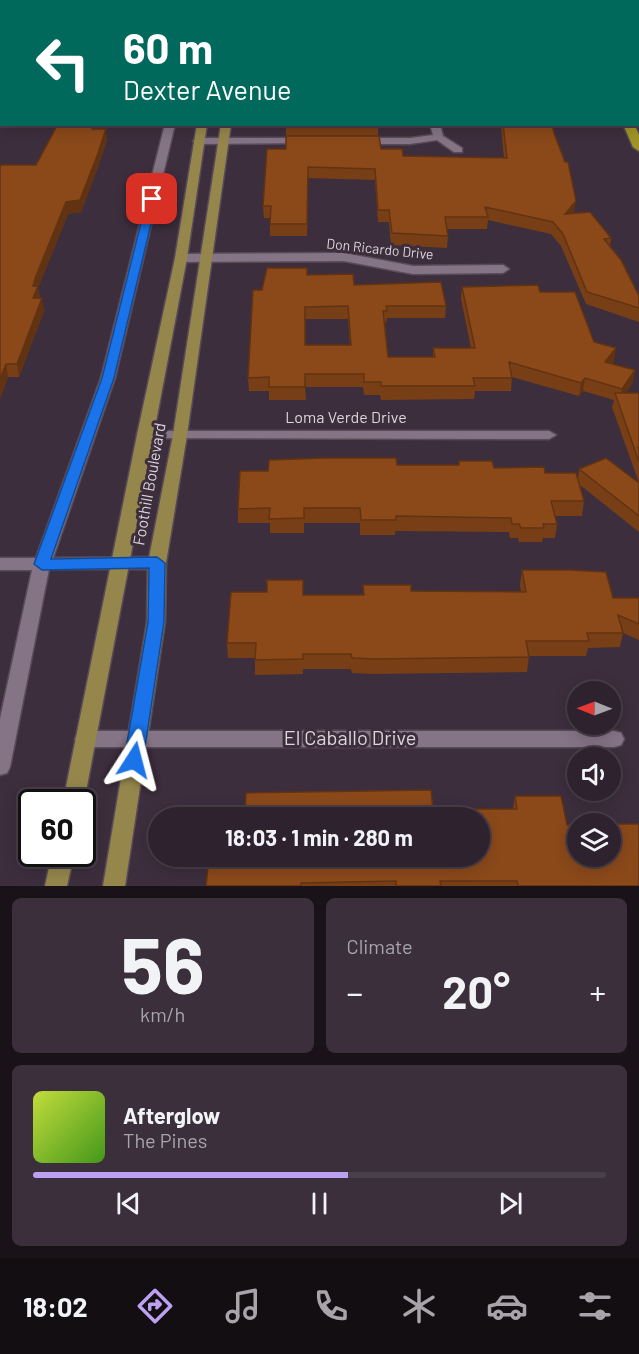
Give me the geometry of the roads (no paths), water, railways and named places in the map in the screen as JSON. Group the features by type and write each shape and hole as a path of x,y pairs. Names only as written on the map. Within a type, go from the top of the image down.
{"highway":[{"path":"629,126 639,147"}],"main road":[{"name":"Foothill Boulevard","path":"76,789 144,435 181,258 202,126"},
{"name":"Foothill Boulevard","path":"114,886 156,622 157,563 180,435 226,126"},
{"path":"56,886 60,867"}],"street":[{"path":"0,767 42,564 108,378 170,126"},
{"path":"436,126 439,137 458,150"},
{"path":"351,141 410,141 439,137"},
{"path":"198,141 315,141"},
{"name":"Don Ricardo Drive","path":"181,258 344,257 413,270 503,269"},
{"name":"Loma Verde Drive","path":"144,435 549,435"},
{"path":"0,564 157,563"},
{"name":"El Caballo Drive","path":"86,739 614,740"}]}
